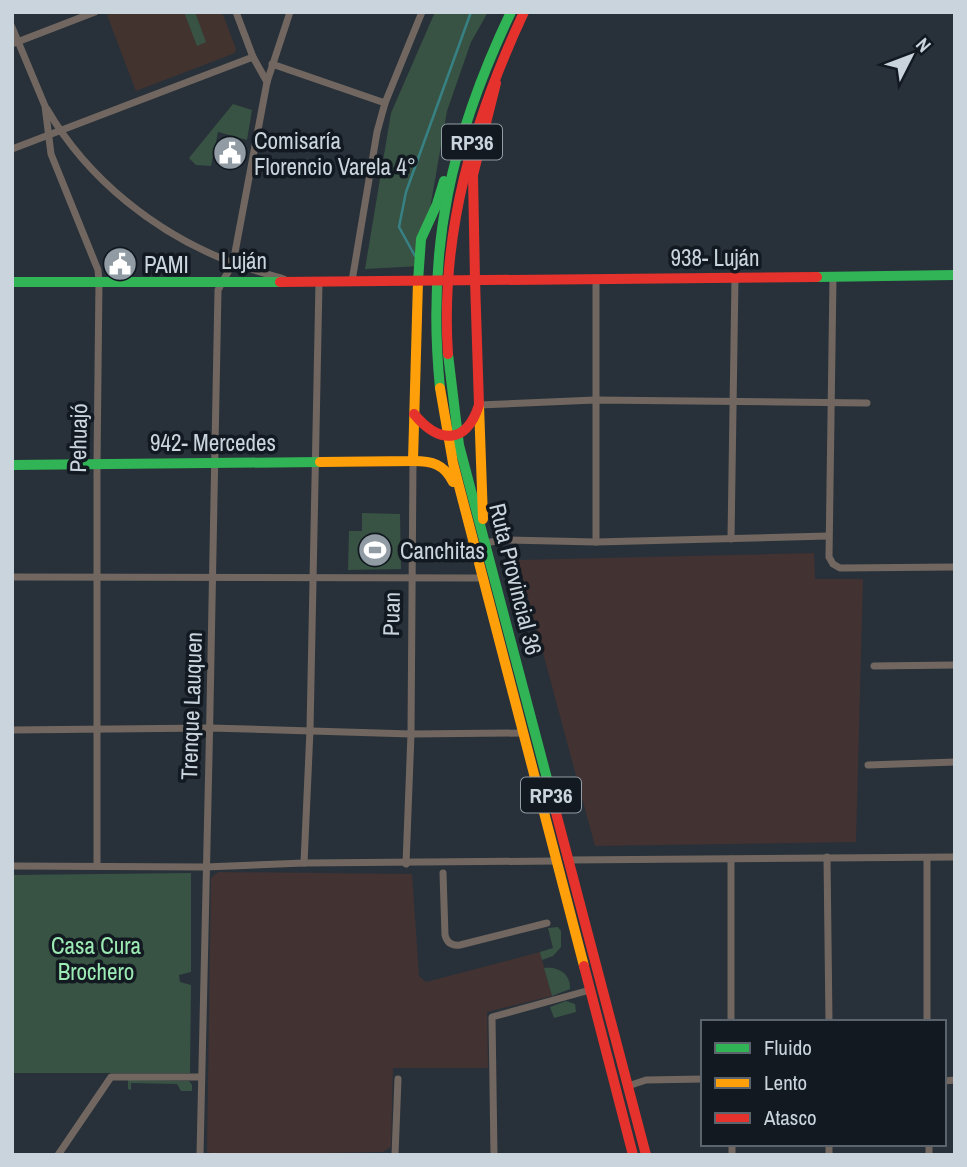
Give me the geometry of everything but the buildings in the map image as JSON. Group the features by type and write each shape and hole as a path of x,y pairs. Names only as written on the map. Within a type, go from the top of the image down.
{"main road":[{"name":"Ruta Provincial 36","path":"511,12 488,62 463,132 444,213 441,280 451,380 452,435 463,505 523,733 646,1155"},
{"name":"Ruta Provincial 36","path":"441,280 467,161 484,102 524,12"},
{"path":"484,543 473,175 495,97 498,66"},
{"name":"Puan","path":"413,461 420,246 424,229 437,204 455,145 463,132"},
{"name":"938- Luján","path":"475,280 955,275"},
{"name":"Luján","path":"12,282 475,280"},
{"path":"414,414 433,434 452,435 464,432 475,422 479,405"},
{"name":"Ruta Provincial 36","path":"452,435 484,543 562,861 590,990 633,1155"},
{"name":"942- Mercedes","path":"12,465 413,461 436,463 446,469 463,505"}],"street":[{"path":"15,43 95,12"},
{"path":"236,12 253,57 267,82"},
{"name":"Trenque Lauquen","path":"200,1155 218,290 233,263 267,82 290,12"},
{"path":"352,281 370,162 385,103 422,12"},
{"name":"Pehuajó","path":"12,27 15,43 44,106 51,154 98,270 97,866"},
{"path":"12,149 253,57"},
{"path":"272,64 385,103"},
{"path":"44,106 60,131 97,175 141,213 186,241 233,263 292,281"},
{"path":"731,539 735,278"},
{"path":"833,278 829,557 833,564 840,568 955,567"},
{"path":"596,279 596,542"},
{"path":"304,863 310,730 319,282"},
{"path":"479,405 595,400 867,403"},
{"name":"Puan","path":"406,863 411,734 413,461"},
{"path":"484,543 503,540 596,542 828,536"},
{"path":"12,577 482,578"},
{"path":"874,666 955,665"},
{"path":"12,730 210,728 411,734 523,733"},
{"path":"869,765 955,762"},
{"path":"827,857 829,1020"},
{"path":"927,858 927,1020"},
{"path":"12,866 205,867 304,863 955,858"},
{"path":"731,859 732,1020"},
{"path":"443,873 446,938 452,945 547,923"},
{"path":"494,1155 492,1017 590,990"},
{"path":"58,1155 111,1077 201,1077"},
{"path":"396,1155 398,1079"},
{"path":"628,1086 646,1080 701,1079"}],"shaded area":[{"path":"116,12 222,12 236,49 235,53 136,91 107,15"},
{"path":"814,553 815,579 863,579 856,842 595,846 518,560"},
{"path":"218,872 412,874 419,976 426,982 540,952 552,996 487,1012 488,1068 393,1068 391,1147 383,1152 212,1155 207,1151 211,878"}],"green space":[{"path":"184,12 195,12 206,42 197,46"},
{"path":"435,12 488,12 471,42 447,111 420,266 365,269 391,113"},
{"path":"233,104 252,110 247,140 218,132 211,166 196,165 189,158"},
{"name":"Canchitas","path":"362,513 400,514 401,569 348,570 349,531 362,531"},
{"name":"Casa Cura Brochero","path":"191,873 191,972 179,975 180,982 191,985 190,1073 12,1073 12,875"},
{"path":"558,927 561,931 561,947 553,956 542,960 540,952 553,948 548,928"},
{"path":"544,968 563,972 570,989 552,996"},
{"path":"566,1001 575,1004 576,1012 554,1018 550,1007"},
{"path":"128,1080 189,1081 192,1091 181,1091 177,1084 131,1083 131,1090 128,1089"}],"waterway":[{"path":"415,256 399,227 406,192 471,12"}],"traffic: fast":[{"path":"440,388 437,288 440,241 448,195 458,149 473,104 511,12"},
{"path":"418,281 421,239 444,181"},
{"path":"817,277 955,275"},
{"path":"12,282 280,282"},
{"path":"448,354 459,445 550,790"},
{"path":"12,465 320,462"}],"traffic: slow":[{"path":"320,462 413,461 418,281"},
{"path":"440,388 453,463 584,966"},
{"path":"479,405 483,519"},
{"path":"413,461 437,465 446,471 453,482"}],"traffic: jam":[{"path":"448,354 449,265 464,179 489,94 524,12"},
{"path":"475,280 473,175 496,83"},
{"path":"280,282 817,277"},
{"path":"414,414 433,431 451,436 467,428 474,418 479,405 475,280"},
{"path":"550,790 646,1155"},
{"path":"584,966 633,1155"}],"place":[{"name":"Comisaría Florencio Varela 4°","path":"230,153"},
{"name":"PAMI","path":"120,264"},
{"name":"Canchitas","path":"375,550"}]}
